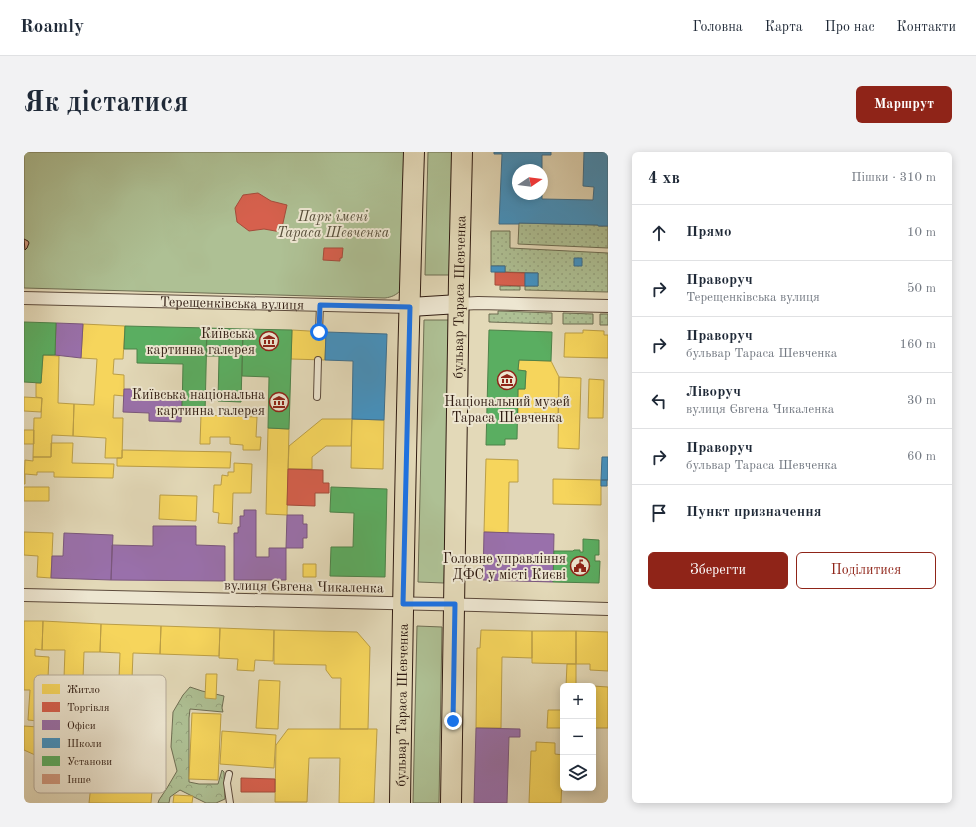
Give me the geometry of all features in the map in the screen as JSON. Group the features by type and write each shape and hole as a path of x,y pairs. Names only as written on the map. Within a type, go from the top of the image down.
{"main road":[{"name":"бульвар Тараса Шевченка","path":"400,803 403,604 414,152"},
{"name":"бульвар Тараса Шевченка","path":"451,803 462,152"}],"street":[{"name":"Терещенківська вулиця","path":"24,298 410,307 478,303 608,306"},
{"name":"вулиця Євгена Чикаленка","path":"24,595 455,604 608,609"}],"lane":[{"path":"319,332 320,305"},
{"path":"317,397 318,360"},
{"path":"229,774 228,783 230,803"}],"green space":[{"name":"Парк імені Тараса Шевченка","path":"24,152 407,152 400,291 394,296 385,298 24,288"},
{"path":"428,152 455,152 452,275 425,275"},
{"path":"519,223 608,226 608,248 518,244"},
{"path":"491,231 510,231 510,248 608,253 608,292 525,290 525,286 538,286 538,273 505,272 505,266 491,266"},
{"path":"500,286 520,286 520,290 500,290"},
{"path":"498,311 552,313 552,324 489,322 489,314 498,314"},
{"path":"563,313 593,314 593,324 563,324"},
{"path":"600,314 608,314 608,325 600,325"},
{"path":"424,320 451,320 444,583 418,582"},
{"path":"417,626 442,627 439,803 413,803"},
{"path":"190,687 224,696 222,708 223,712 190,709 189,718 189,782 199,784 218,784 222,770 224,772 225,799 216,803 206,803 180,790 170,797 169,803 158,803 164,793 166,793 166,790 177,771 171,747 173,712 183,695"}],"building: Житло":[{"path":"83,324 125,326 123,359 114,359 113,374 124,375 124,396 114,395 113,418 123,418 122,458 105,458 106,438 73,436 74,404 94,405 97,359 81,358"},
{"path":"292,330 326,332 325,360 291,359"},
{"path":"583,330 604,331 604,335 608,335 608,358 564,357 565,333 583,333"},
{"path":"43,355 59,356 58,403 74,404 73,436 52,435 51,457 33,457 34,418 41,418 42,398 36,397 36,383 41,383"},
{"path":"519,360 551,361 559,377 558,414 534,413 534,416 518,416 518,389 525,389 526,371 518,370"},
{"path":"559,377 581,378 579,449 558,448"},
{"path":"589,379 604,380 603,418 588,418"},
{"path":"24,397 42,398 41,412 24,411"},
{"path":"201,415 257,417 256,437 261,437 260,450 243,450 243,445 230,444 230,437 210,437 210,444 200,444"},
{"path":"322,419 352,419 351,446 326,446 312,457 312,469 288,469 289,446"},
{"path":"352,419 384,420 383,469 351,468"},
{"path":"268,428 289,429 287,515 266,514"},
{"path":"24,430 34,430 34,444 24,444"},
{"path":"51,443 73,443 72,463 114,464 113,478 54,477 54,472 37,472 37,475 25,474 24,484 25,460 33,461 33,457 51,457"},
{"path":"122,450 231,452 230,468 117,466 117,458 122,458"},
{"path":"486,459 518,460 518,482 509,482 508,533 484,532"},
{"path":"234,463 252,464 251,493 233,493 232,524 218,523 219,513 213,512 214,485 221,485 222,475 228,476 228,472 234,472"},
{"path":"553,479 601,480 601,505 553,504"},
{"path":"24,487 49,487 49,501 24,501"},
{"path":"160,495 197,496 196,521 159,519"},
{"path":"24,532 53,533 51,578 37,577 38,556 24,555"},
{"path":"303,564 316,564 316,577 303,577"},
{"path":"24,621 43,621 42,650 35,649 35,656 49,657 48,675 34,675 34,721 28,720 30,690 24,690"},
{"path":"43,621 101,624 100,652 84,652 83,675 64,675 65,650 42,650"},
{"path":"101,624 161,626 160,654 133,653 132,675 119,675 120,653 100,652"},
{"path":"161,626 220,628 219,656 160,654"},
{"path":"220,628 274,630 273,661 255,660 254,671 237,670 238,659 219,658"},
{"path":"274,630 357,632 370,647 368,729 340,729 341,678 332,678 326,670 326,665 274,664"},
{"path":"481,630 532,631 532,658 502,657 501,728 476,728 477,648 480,648"},
{"path":"532,631 576,631 576,664 532,663"},
{"path":"576,631 608,632 608,671 590,670 590,664 576,664"},
{"path":"567,664 576,664 576,683 566,683"},
{"path":"206,674 217,674 216,699 205,698"},
{"path":"259,680 280,681 278,729 256,728"},
{"path":"596,686 608,687 608,728 596,728"},
{"path":"548,710 560,710 560,728 547,728"},
{"path":"192,713 221,714 218,780 189,779"},
{"path":"24,726 34,727 34,754 24,750"},
{"path":"288,729 377,729 374,803 339,803 340,758 309,758 307,802 275,802 276,745"},
{"path":"222,731 276,735 274,768 220,764"},
{"path":"536,742 555,743 555,754 560,755 561,803 529,803 531,751 536,751"},
{"path":"90,793 152,793 151,803 89,803"},
{"path":"174,795 193,796 192,803 173,803"}],"building: Торгівля":[{"path":"258,193 271,201 287,205 281,232 264,229 249,231 237,222 235,208 243,195"},
{"path":"324,248 343,248 342,258 340,258 340,261 323,260"},
{"path":"495,272 525,273 525,286 495,285"},
{"path":"288,469 323,470 323,483 329,483 329,493 315,493 315,506 287,505"},
{"path":"241,778 275,779 275,792 241,792"}],"building: Офіси":[{"path":"56,323 83,324 81,358 55,355"},
{"path":"124,389 138,389 137,398 182,399 181,422 149,421 149,413 123,412"},
{"path":"244,510 256,510 256,557 269,557 269,548 286,548 286,580 234,580 234,533 238,533 238,527 240,527 240,516 244,516"},
{"path":"287,515 303,515 303,524 307,524 307,538 303,538 303,548 286,548"},
{"path":"153,526 196,526 196,545 225,546 225,581 111,580 112,545 153,546"},
{"path":"484,532 554,534 553,582 483,580"},
{"path":"64,533 113,535 111,580 51,578 52,556 63,556"},
{"path":"476,728 520,729 520,737 509,737 507,803 474,803"}],"building: Школи":[{"path":"494,152 551,152 551,155 542,155 542,164 512,164 512,200 593,200 594,187 583,186 584,152 608,152 608,226 519,223 499,224 502,154 494,154"},
{"path":"574,258 582,258 582,266 574,266"},
{"path":"491,266 505,266 505,272 491,272"},
{"path":"525,273 538,273 538,286 525,286"},
{"path":"326,332 387,334 384,420 352,419 353,361 325,360"},
{"path":"602,457 608,457 608,480 601,480"},
{"path":"601,480 607,480 607,486 601,486"}],"building: Установи":[{"path":"24,322 56,323 55,355 43,355 41,383 24,382"},
{"path":"125,326 207,328 205,414 182,414 183,364 137,363 137,349 124,349"},
{"path":"207,328 243,329 241,402 218,401 219,356 206,356"},
{"name":"Київська національна картинна галерея","path":"243,329 292,330 289,429 268,428 269,377 242,376"},
{"name":"Національний музей Тараса Шевченка","path":"489,330 552,332 551,361 519,360 518,370 526,371 525,389 518,389 517,439 505,439 505,445 486,445"},
{"path":"331,487 387,489 385,577 330,576 331,547 353,547 354,513 330,512"},
{"path":"583,539 599,540 599,555 595,555 595,561 600,561 599,583 553,582 554,551 580,550 580,552 583,552"}],"building: Інше":[{"path":"24,239 29,243 25,250"}],"place":[{"name":"Київська картинна галерея","path":"269,341"},
{"name":"Національний музей Тараса Шевченка","path":"507,380"},
{"name":"Київська національна картинна галерея","path":"279,402"},
{"name":"Головне управління ДФС у місті Києві","path":"580,566"}],"route":[{"path":"319,332 320,305 410,307 403,604 455,604 453,721"}]}
